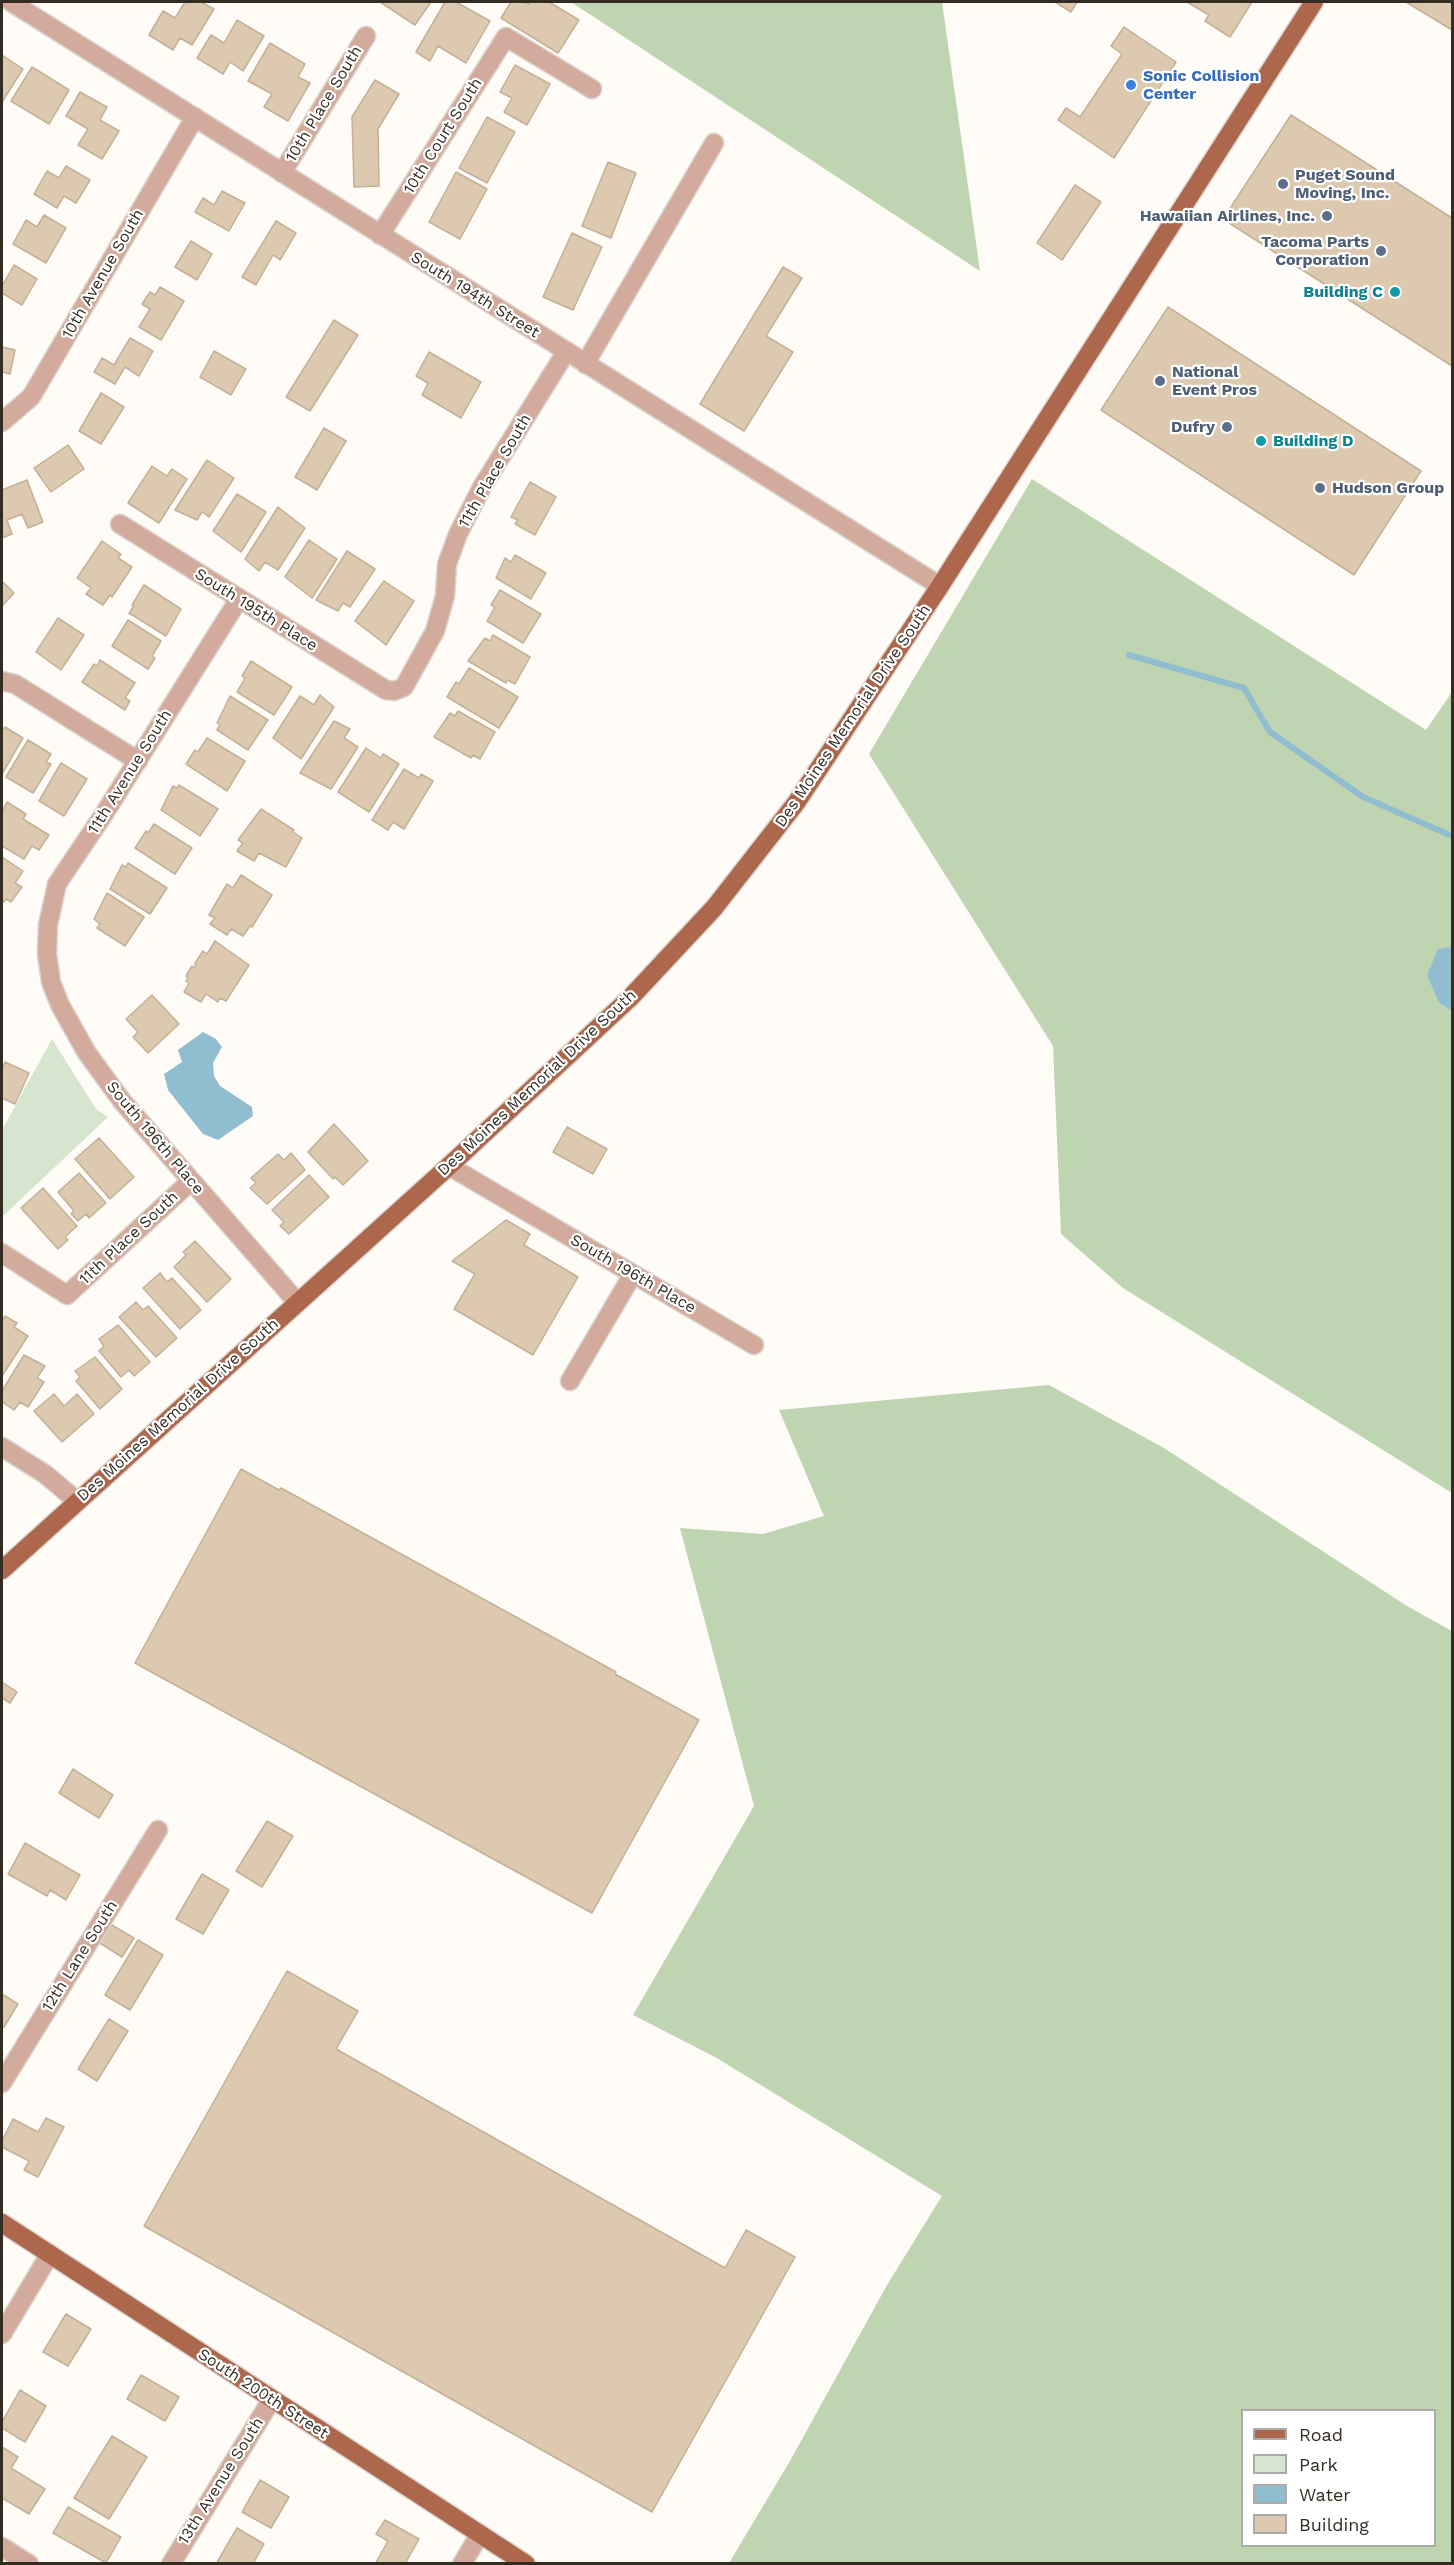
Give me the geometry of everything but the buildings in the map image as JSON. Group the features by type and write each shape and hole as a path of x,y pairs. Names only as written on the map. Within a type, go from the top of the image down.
{"main road":[{"name":"Des Moines Memorial Drive South","path":"2,1570 449,1166 630,998 714,908 796,803 940,586 1314,2"},
{"name":"South 200th Street","path":"2,2223 526,2564"}],"street":[{"name":"South 194th Street","path":"11,2 940,586"},
{"name":"10th Place South","path":"282,173 366,36"},
{"name":"10th Court South","path":"380,235 506,37 592,89"},
{"name":"10th Avenue South","path":"2,422 31,397 195,117"},
{"path":"585,364 714,143"},
{"name":"11th Place South","path":"394,691 404,687 435,631 445,596 447,564 482,487 566,352"},
{"name":"South 195th Place","path":"120,524 386,690 394,691"},
{"name":"11th Avenue South","path":"47,954 48,925 57,884 138,761 239,599"},
{"path":"2,681 15,684 138,761"},
{"name":"South 196th Place","path":"47,954 51,982 60,1005 87,1053 122,1101 297,1302"},
{"name":"South 196th Place","path":"449,1166 754,1345"},
{"name":"11th Place South","path":"2,1254 68,1295 191,1180"},
{"path":"570,1381 633,1274"},
{"path":"2,1447 45,1474 77,1501"},
{"name":"12th Lane South","path":"2,2083 158,1830"},
{"path":"2,2334 50,2254"},
{"name":"13th Avenue South","path":"171,2564 272,2399"},
{"path":"462,2564 480,2534"},
{"path":"2,2547 29,2564"}],"green space":[{"path":"571,2 942,2 980,271"},
{"path":"1032,479 1426,730 1452,692 1452,947 1438,950 1439,1003 1452,1011 1452,1493 1123,1288 1061,1234 1053,1046 869,754"},
{"path":"52,1039 96,1109 108,1117 2,1217 2,1130"},
{"path":"1049,1385 1164,1448 1407,1606 1452,1631 1452,2563 729,2563 790,2461 887,2285 942,2196 715,2057 633,2015 754,1806 680,1528 763,1534 824,1516 779,1410"}],"water":[{"path":"1452,947 1452,1011 1439,1003 1427,975 1438,949"},
{"path":"203,1032 216,1039 222,1047 213,1063 214,1076 220,1086 252,1107 253,1116 218,1140 203,1134 168,1090 164,1074 182,1062 178,1050"}],"waterway":[{"path":"1129,655 1244,688 1270,732 1363,797 1452,836"}],"place":[{"name":"Sonic Collision Center","path":"1131,85"},
{"name":"Puget Sound Moving, Inc.","path":"1283,184"},
{"name":"Hawaiian Airlines, Inc.","path":"1327,216"},
{"name":"Tacoma Parts Corporation","path":"1381,251"},
{"name":"Building C","path":"1395,292"},
{"name":"National Event Pros","path":"1160,381"},
{"name":"Dufry","path":"1227,427"},
{"name":"Building D","path":"1261,441"},
{"name":"Hudson Group","path":"1320,488"}]}
